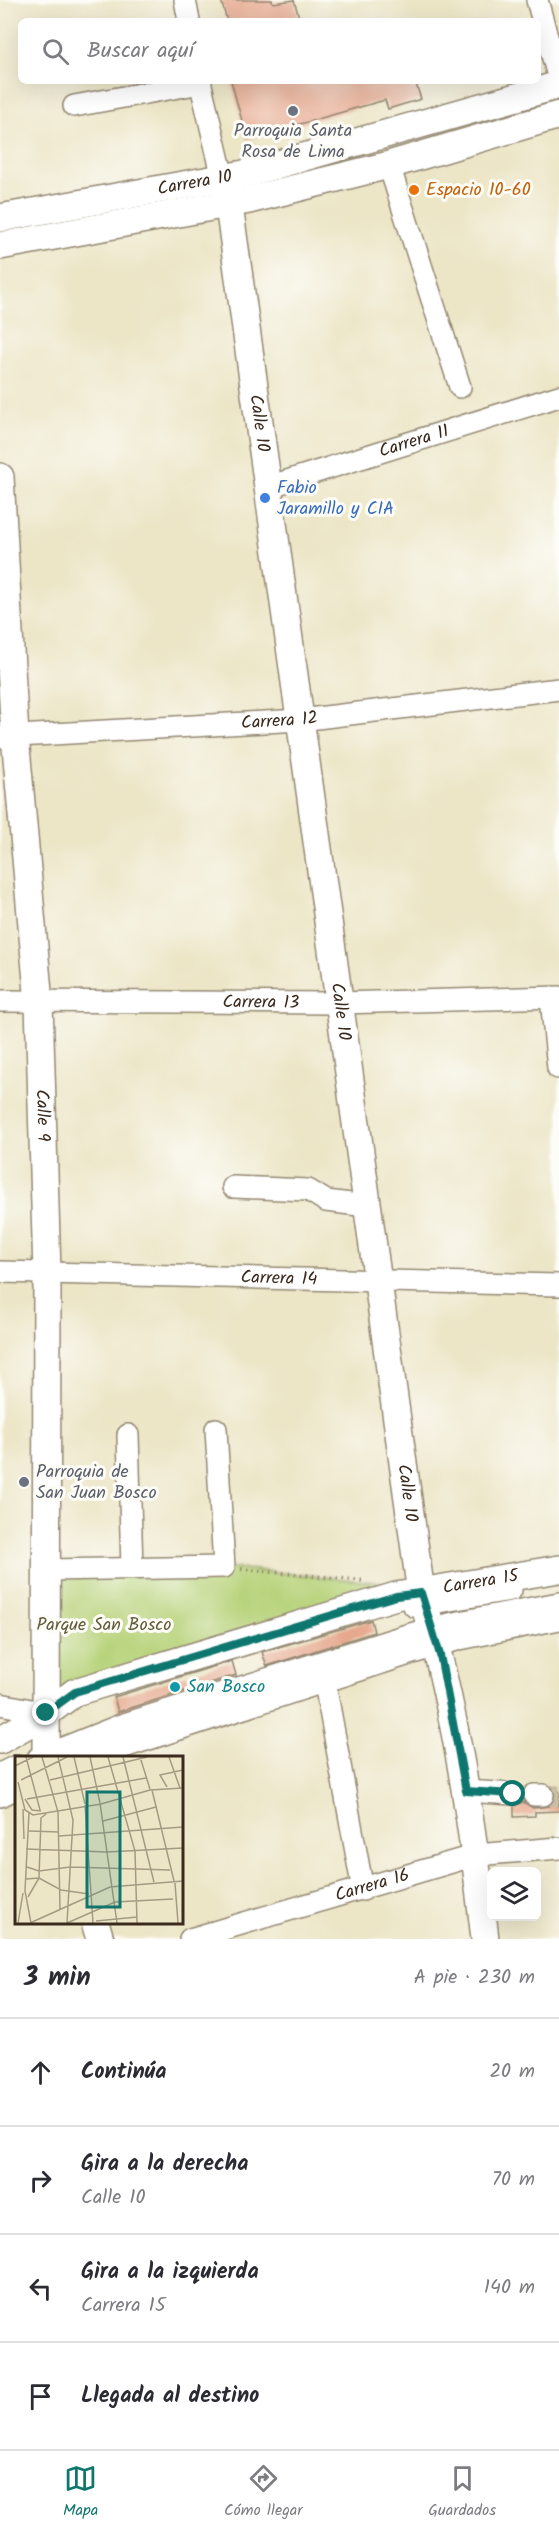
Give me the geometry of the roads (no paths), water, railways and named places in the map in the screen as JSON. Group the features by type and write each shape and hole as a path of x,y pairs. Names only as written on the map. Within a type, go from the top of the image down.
{"main road":[{"name":"Carrera 10","path":"0,218 223,178 559,85"},
{"name":"Carrera 10","path":"0,246 228,204 389,165 559,115"},
{"name":"Calle 10","path":"223,178 268,487 377,1281 428,1617 466,1791 485,1939"},
{"name":"Calle 9","path":"0,477 8,736 39,1003 47,1273 46,1718 43,1756"},
{"name":"Carrera 15","path":"87,1756 324,1678 428,1617 559,1569"},
{"name":"Carrera 15","path":"0,1740 46,1718 75,1692 396,1596 428,1617 559,1616"},
{"path":"0,1793 15,1786"},
{"path":"95,1924 100,1939"}],"street":[{"path":"184,0 188,18"},
{"path":"537,0 559,80"},
{"path":"74,106 190,84"},
{"name":"Calle 10","path":"201,84 223,178"},
{"path":"389,165 460,387"},
{"name":"Carrera 11","path":"268,487 559,396"},
{"name":"Carrera 12","path":"8,736 300,720 559,689"},
{"path":"555,998 558,1068"},
{"name":"Carrera 13","path":"0,1001 339,1003 555,998"},
{"path":"233,1187 308,1190 326,1201 367,1206"},
{"name":"Carrera 14","path":"0,1272 559,1285"},
{"path":"47,1570 224,1567 216,1429"},
{"path":"128,1435 132,1568"},
{"path":"43,1756 428,1617 559,1582"},
{"path":"428,1617 559,1603"},
{"path":"324,1678 363,1890"},
{"path":"0,1704 46,1718"},
{"path":"0,1750 46,1718"},
{"path":"0,1774 15,1766"},
{"path":"466,1791 530,1794"},
{"name":"Carrera 16","path":"190,1939 476,1855 559,1848"}],"tunnel":[{"path":"543,1795 559,1796"}],"place":[{"name":"Parroquia Santa Rosa de Lima","path":"293,111"},
{"name":"Espacio 10-60","path":"414,190"},
{"name":"Fabio Jaramillo y CIA","path":"265,498"},
{"name":"Parroquia de San Juan Bosco","path":"24,1482"},
{"name":"San Bosco","path":"175,1687"}],"park label":[{"name":"Parque San Bosco","path":"104,1625"}]}
